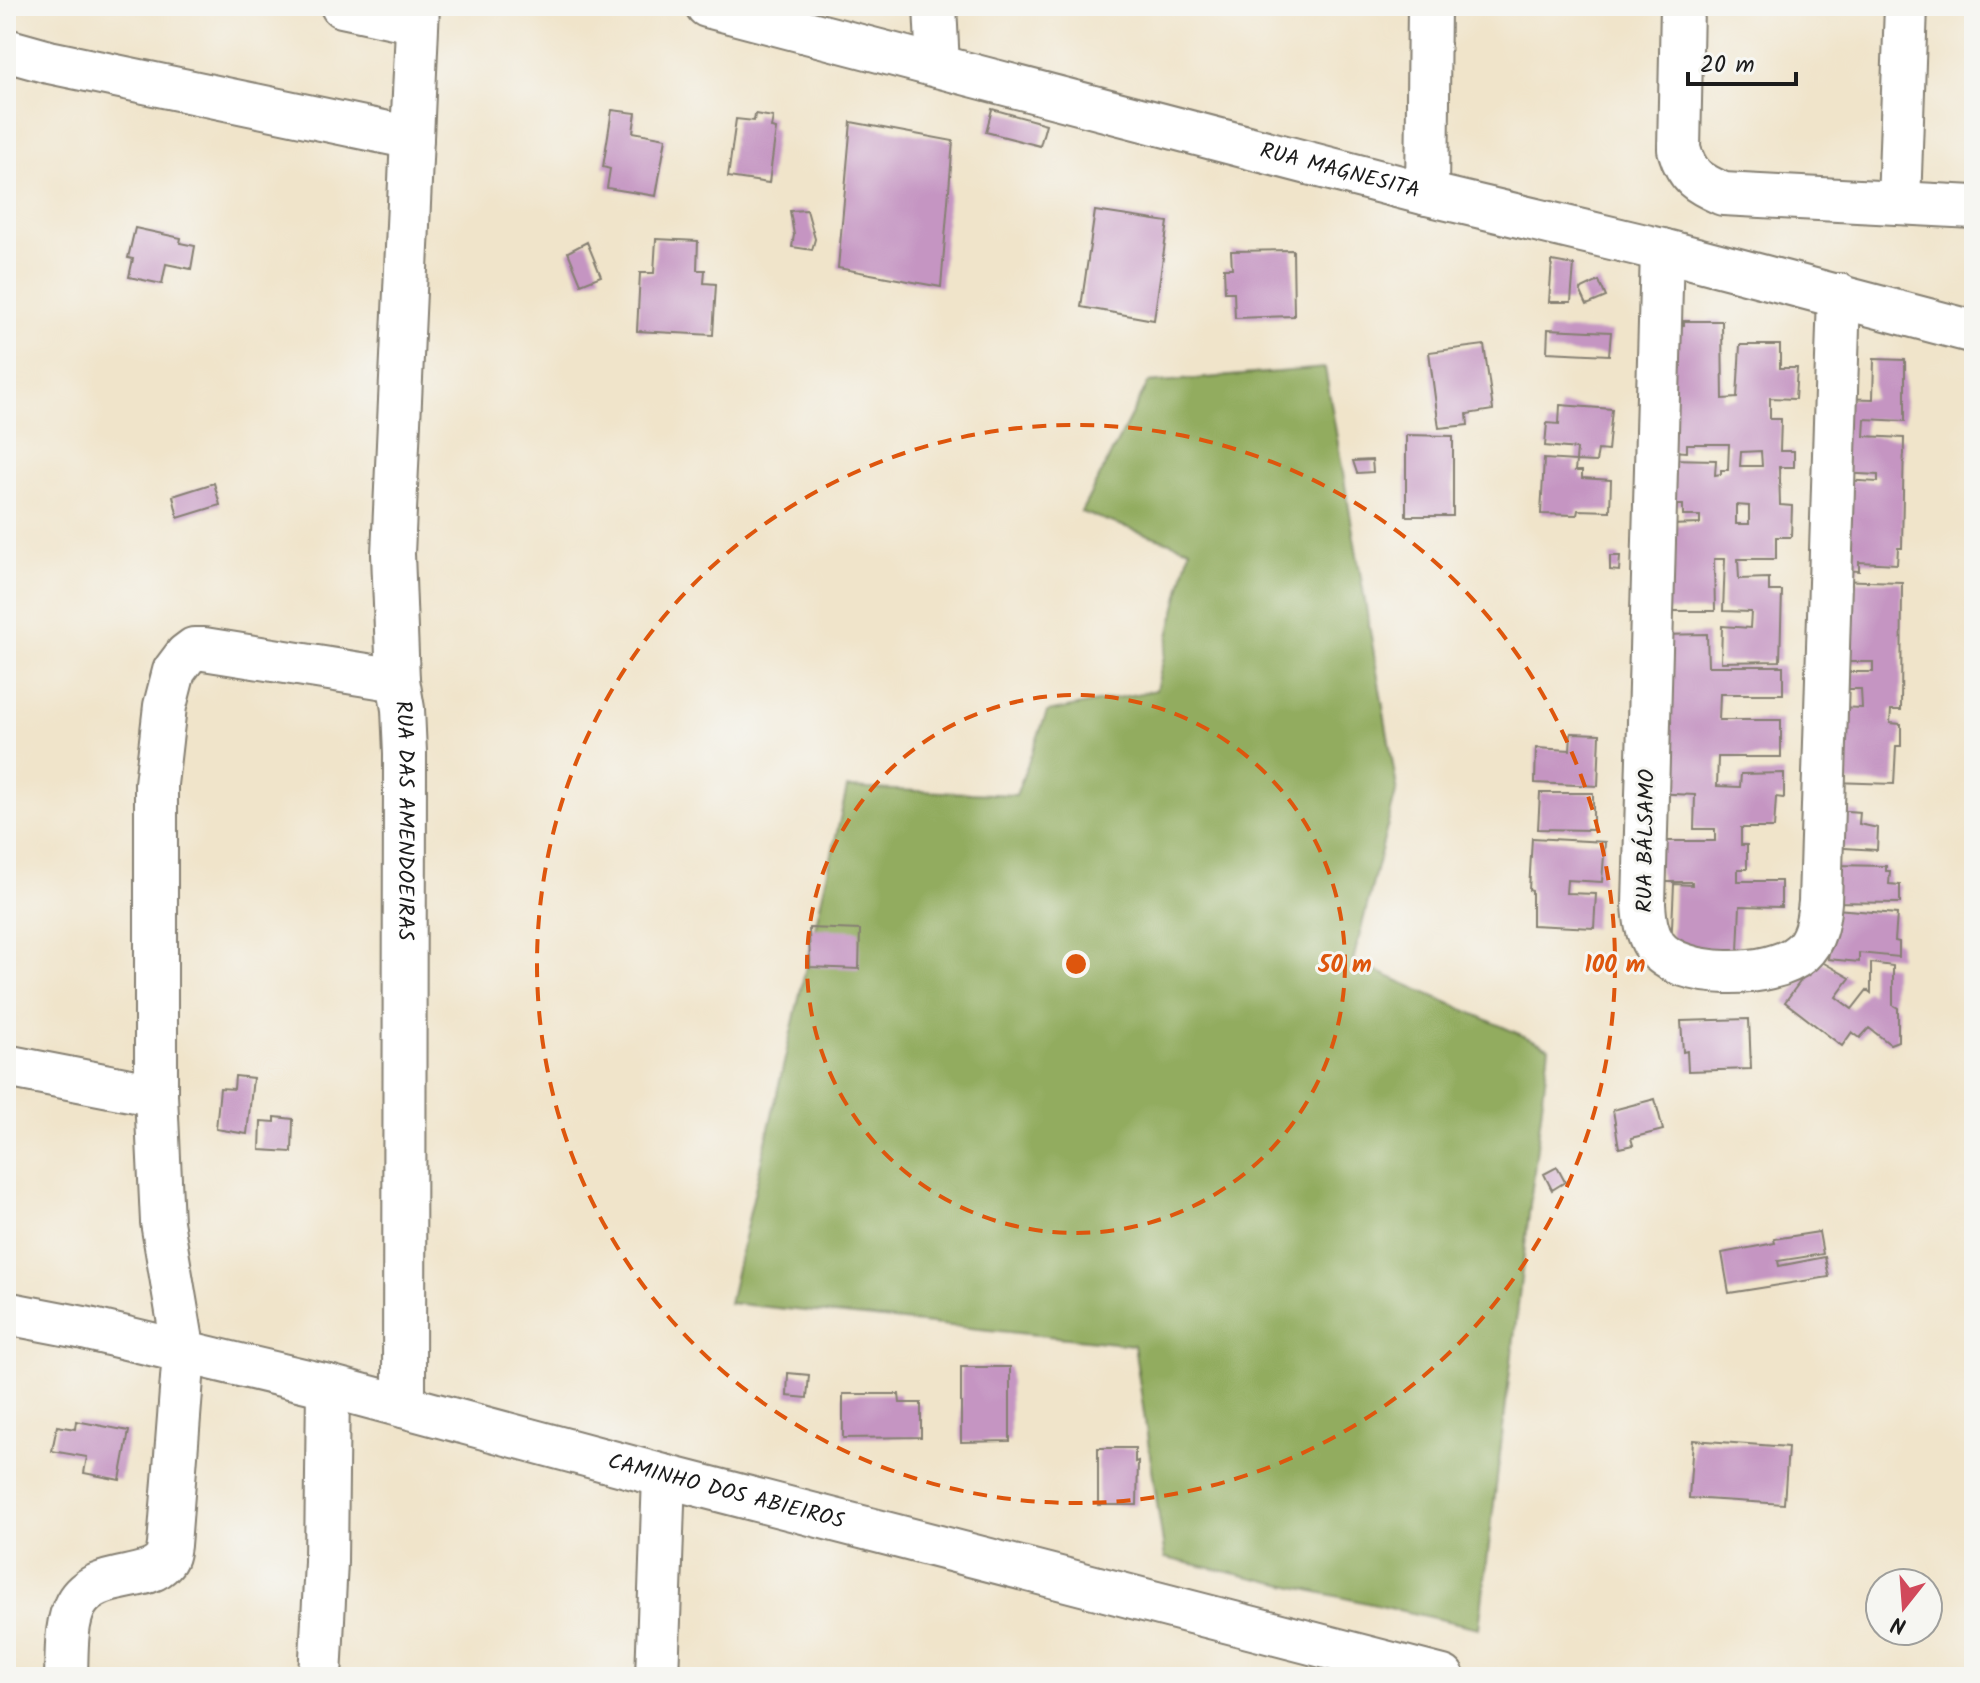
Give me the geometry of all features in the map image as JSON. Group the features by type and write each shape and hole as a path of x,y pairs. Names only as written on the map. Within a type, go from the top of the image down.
{"street":[{"path":"342,6 418,14 393,554 398,680"},
{"name":"RUA MAGNESITA","path":"707,6 1427,194 1662,250 1974,332"},
{"path":"935,6 938,66"},
{"path":"1427,194 1429,6"},
{"path":"1682,6 1679,149 1685,168 1701,184 1723,194 1974,207"},
{"path":"1899,203 1906,6"},
{"path":"6,50 49,62 412,138"},
{"name":"RUA BÁLSAMO","path":"1662,250 1644,904 1646,928 1656,948 1676,962 1701,969 1749,972 1781,966 1803,952 1817,929 1839,295"},
{"name":"RUA DAS AMENDOEIRAS","path":"66,1677 70,1628 76,1603 82,1596 112,1579 157,1568 167,1557 172,1525 184,1353 162,1222 156,1095 156,784 165,706 174,671 194,649 398,680 405,753 404,1406"},
{"path":"6,1066 156,1095"},
{"name":"CAMINHO DOS ABIEIROS","path":"6,1313 84,1328 328,1386 1443,1677"},
{"path":"320,1677 326,1562 328,1386"},
{"path":"657,1677 664,1476"}],"green space":[{"path":"1325,368 1397,788 1353,961 1549,1047 1479,1628 1165,1558 1134,1345 729,1303 847,788 1016,795 1047,712 1156,690 1190,549 1081,512 1148,383"}],"building":[{"path":"992,109 1046,124 1040,146 986,132"},
{"path":"612,110 636,113 633,132 666,138 656,196 607,188 610,169 603,167"},
{"path":"755,114 773,117 771,128 776,129 769,183 728,177 736,119 754,121"},
{"path":"851,122 953,141 941,287 838,268"},
{"path":"807,210 815,239 812,250 792,247 794,235 790,211"},
{"path":"1095,211 1168,222 1154,320 1081,307"},
{"path":"135,228 181,238 180,243 195,246 191,269 166,264 162,284 129,277 133,259 128,258"},
{"path":"656,239 698,241 697,270 705,270 704,283 716,284 713,335 637,331 640,273 654,273"},
{"path":"587,242 601,276 581,284 568,252"},
{"path":"1293,250 1294,316 1235,318 1234,292 1225,292 1224,268 1232,268 1231,251"},
{"path":"1552,261 1574,265 1571,302 1549,302"},
{"path":"1599,281 1606,297 1587,305 1580,290"},
{"path":"1684,321 1722,321 1723,399 1737,398 1740,345 1780,345 1780,368 1797,368 1795,399 1770,398 1770,419 1781,419 1780,451 1794,451 1794,467 1779,467 1780,505 1792,506 1791,537 1776,537 1776,559 1738,559 1739,579 1769,578 1769,591 1782,591 1780,661 1721,662 1722,626 1750,628 1751,612 1723,611 1725,559 1714,559 1715,611 1662,611 1669,525 1700,524 1700,516 1683,516 1683,505 1666,505 1667,459 1716,460 1715,475 1721,474 1721,470 1728,470 1729,444 1687,444 1687,452 1670,451 1663,326 1684,325","holes":["1761,451 1762,466 1740,466 1741,452","1736,505 1749,506 1749,524 1736,524"]},
{"path":"1548,329 1611,332 1609,355 1547,352"},
{"path":"1484,345 1493,410 1467,414 1468,425 1439,428 1429,352"},
{"path":"1874,359 1905,360 1905,421 1865,419 1864,436 1904,438 1902,548 1898,548 1897,564 1859,562 1859,571 1840,570 1842,480 1878,482 1878,475 1841,473 1837,398 1873,399"},
{"path":"1560,405 1612,409 1608,451 1598,450 1596,462 1576,461 1577,449 1545,446 1547,423 1559,424"},
{"path":"1406,435 1453,436 1453,516 1406,516"},
{"path":"1544,459 1576,461 1575,471 1582,471 1582,478 1611,480 1610,511 1578,510 1577,515 1541,514"},
{"path":"1372,460 1373,472 1357,473 1353,461"},
{"path":"214,483 220,505 178,518 173,496"},
{"path":"1610,556 1620,556 1619,571 1610,570"},
{"path":"1831,580 1902,582 1901,710 1891,710 1890,723 1901,724 1901,746 1896,746 1894,784 1833,782 1835,707 1862,708 1861,689 1835,689 1835,672 1873,672 1873,662 1829,662"},
{"path":"1707,634 1708,666 1783,666 1783,694 1720,694 1719,720 1781,720 1781,757 1718,757 1717,786 1740,787 1741,774 1784,773 1784,798 1776,797 1774,828 1741,828 1741,845 1747,845 1747,869 1738,869 1738,881 1781,881 1781,907 1740,906 1738,951 1729,950 1729,959 1710,957 1711,949 1671,948 1674,884 1692,885 1692,882 1661,882 1655,841 1715,841 1715,829 1694,829 1695,795 1652,793 1658,721 1671,721 1660,635"},
{"path":"1571,733 1600,734 1598,786 1535,783 1536,748 1570,750"},
{"path":"1540,793 1593,793 1593,830 1538,829"},
{"path":"1833,810 1860,812 1859,824 1878,828 1877,850 1829,847"},
{"path":"1532,838 1605,842 1602,882 1567,880 1566,893 1596,894 1594,928 1532,925 1532,891 1529,890"},
{"path":"1834,865 1886,866 1886,871 1890,871 1889,884 1900,885 1900,903 1832,902"},
{"path":"1835,909 1897,914 1895,941 1899,942 1899,957 1859,953 1859,962 1828,959"},
{"path":"809,928 860,930 859,969 810,967"},
{"path":"1817,959 1850,978 1836,997 1852,1009 1867,990 1871,993 1871,963 1893,966 1893,1005 1898,1008 1898,1041 1890,1044 1869,1028 1860,1038 1852,1032 1842,1046 1785,1002"},
{"path":"1749,1019 1751,1069 1688,1071 1681,1021"},
{"path":"235,1076 253,1078 247,1134 216,1129 220,1088 234,1089"},
{"path":"1655,1099 1663,1130 1631,1138 1633,1145 1619,1148 1613,1110"},
{"path":"275,1117 293,1119 292,1152 260,1150 261,1121 275,1122"},
{"path":"1557,1167 1565,1182 1552,1190 1544,1174"},
{"path":"1819,1232 1823,1254 1778,1261 1779,1266 1825,1257 1829,1277 1729,1293 1722,1253 1775,1243 1774,1239"},
{"path":"961,1367 1010,1367 1010,1441 961,1442"},
{"path":"788,1373 809,1375 807,1398 787,1396"},
{"path":"843,1394 899,1394 900,1403 921,1403 921,1437 843,1438"},
{"path":"76,1421 129,1431 120,1480 84,1473 87,1457 52,1451 57,1426 75,1429"},
{"path":"1693,1440 1788,1447 1784,1504 1689,1498"},
{"path":"1098,1448 1135,1448 1135,1462 1138,1461 1137,1505 1098,1505"}]}
